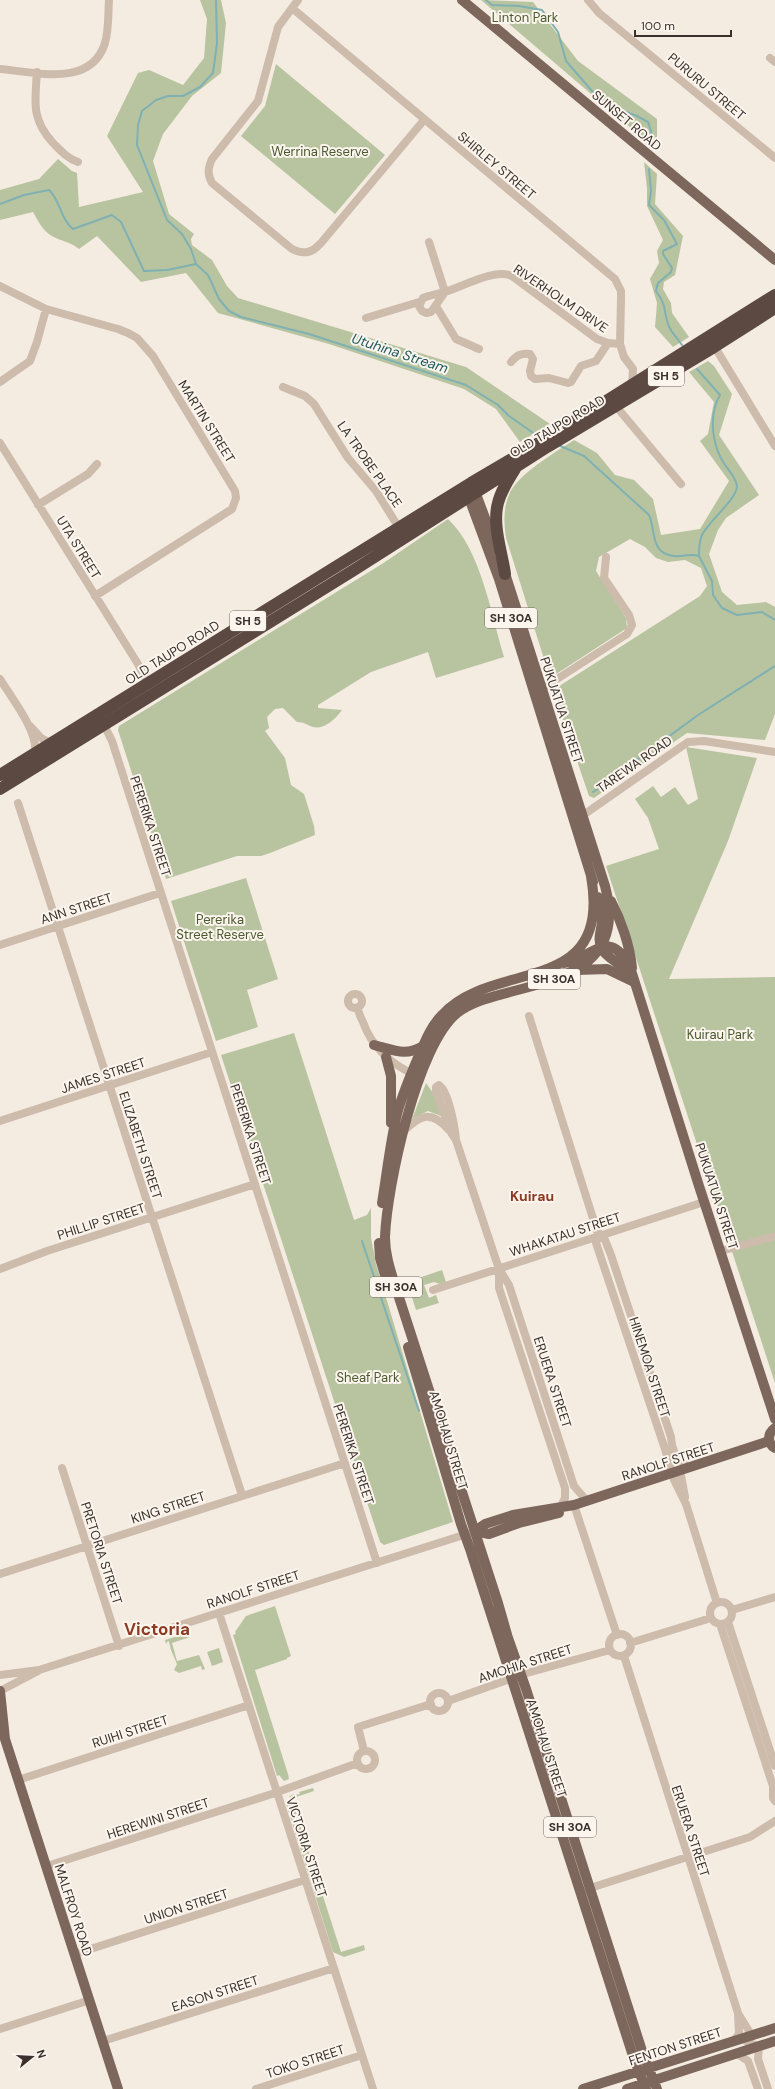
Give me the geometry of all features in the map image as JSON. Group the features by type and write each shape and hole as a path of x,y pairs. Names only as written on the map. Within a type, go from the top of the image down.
{"highway":[{"name":"OLD TAUPO ROAD","path":"156,683 279,617 354,570 470,490 712,342 775,295"},
{"name":"OLD TAUPO ROAD","path":"615,402 632,386 651,374 775,308"},
{"name":"OLD TAUPO ROAD","path":"0,789 247,622 399,528 516,466 543,445"},
{"path":"505,574 497,526 497,510 500,496 516,466"},
{"name":"OLD TAUPO ROAD","path":"354,570 367,556 396,538 399,533 399,528"},
{"path":"281,601 287,605 304,596 314,595"},
{"path":"247,622 254,623 273,613 279,617"},
{"name":"OLD TAUPO ROAD","path":"0,775 51,744 101,720"}],"main road":[{"name":"SUNSET ROAD","path":"462,0 775,260"},
{"name":"PUKUATUA STREET","path":"470,490 505,574 538,691"},
{"name":"PUKUATUA STREET","path":"470,490 538,691 578,818 607,894 610,919 606,936 600,946 608,947 616,951 628,963 775,1419"},
{"name":"PUKUATUA STREET","path":"578,818 592,876"},
{"path":"560,964 575,961 600,946 599,937 602,924 601,909 592,876"},
{"name":"AMOHAU STREET","path":"447,1461 395,1285 386,1248 388,1210 403,1132 423,1046 435,1022 448,1008 463,998 544,971 560,964 578,949 591,926 595,900 592,876"},
{"path":"576,970 607,969 633,977 630,955 618,915 607,894"},
{"name":"AMOHAU STREET","path":"600,946 592,958 576,970 538,984 486,998 466,1007 444,1026 401,1101 392,1141 380,1220 380,1258 447,1461 584,1889 650,2085"},
{"path":"374,1045 398,1052 410,1053 423,1046"},
{"path":"386,1057 391,1076 392,1141"},
{"path":"772,1445 770,1433 775,1428"},
{"name":"RANOLF STREET","path":"470,1533 489,1534 519,1523 558,1514 574,1505 680,1470 772,1445"},
{"name":"RANOLF STREET","path":"470,1533 485,1524 513,1515 574,1505"},
{"name":"MALFROY ROAD","path":"0,1683 3,1735 118,2089"},
{"name":"FENTON STREET","path":"627,2089 650,2085 775,2028"},
{"name":"FENTON STREET","path":"583,2089 644,2069 742,2042 759,2046 775,2041"}],"street":[{"path":"0,69 65,74 76,73 95,62 105,42 109,0"},
{"path":"298,0 278,27 258,101 254,109 212,159 209,166 208,176 212,182 292,250 300,253 308,253 321,243 424,120"},
{"name":"PURURU STREET","path":"588,0 599,13 775,158"},
{"name":"SHIRLEY STREET","path":"292,8 615,279 621,291 620,344 624,357 633,369"},
{"path":"37,72 35,106 40,127 64,155 78,162"},
{"path":"419,302 419,306 426,314 431,312 445,292 429,242"},
{"name":"RIVERHOLM DRIVE","path":"366,318 419,302 422,298 495,275 508,274 597,338 608,343 620,344"},
{"name":"MARTIN STREET","path":"0,286 46,309 118,329 137,338 153,356 235,491 236,498 232,509 95,596"},
{"path":"436,306 456,339 479,348"},
{"path":"0,382 30,361 46,309"},
{"path":"712,342 775,446"},
{"path":"511,362 515,357 522,353 530,354 533,359 530,371 531,376 535,379 549,378 568,384 571,382 581,366 596,362 608,343"},
{"path":"632,386 633,369 651,374"},
{"name":"LA TROBE PLACE","path":"283,387 305,396 314,404 348,458 376,491 399,528"},
{"path":"615,402 681,484"},
{"name":"UTA STREET","path":"0,443 138,664 146,680 156,683"},
{"path":"38,505 88,474 96,464"},
{"path":"538,691 627,634 632,625 629,615 604,578 606,557"},
{"path":"0,679 28,724 41,738 51,744"},
{"name":"PERERIKA STREET","path":"101,720 112,741 377,1563"},
{"path":"28,724 35,744 35,754"},
{"name":"TAREWA ROAD","path":"578,818 688,742 704,741 775,752"},
{"name":"ELIZABETH STREET","path":"18,802 242,1495"},
{"name":"ANN STREET","path":"0,945 160,893"},
{"path":"358,1007 363,1024 374,1045 386,1057 416,1075"},
{"name":"HINEMOA STREET","path":"529,1016 599,1235 605,1240 611,1255 671,1437 673,1451 678,1459 686,1504 717,1603"},
{"name":"JAMES STREET","path":"0,1121 212,1052"},
{"name":"ERUERA STREET","path":"450,1131 436,1091 436,1087 439,1084 444,1091 454,1124 456,1140 499,1269 509,1285 574,1486 587,1501"},
{"name":"ERUERA STREET","path":"403,1132 417,1120 427,1116 441,1121 456,1140"},
{"name":"PHILLIP STREET","path":"0,1269 47,1251 255,1184"},
{"name":"WHAKATAU STREET","path":"433,1290 704,1202"},
{"name":"HINEMOA STREET","path":"599,1235 596,1243 665,1448 680,1470"},
{"path":"721,1251 775,1236"},
{"name":"ERUERA STREET","path":"499,1269 499,1288 565,1488 561,1506"},
{"name":"KING STREET","path":"0,1574 345,1463"},
{"name":"PRETORIA STREET","path":"62,1468 119,1646"},
{"path":"574,1505 617,1635"},
{"name":"RANOLF STREET","path":"0,1675 39,1670 119,1646 470,1533"},
{"path":"732,1610 775,1597"},
{"path":"711,1618 711,1610 717,1603 726,1603 732,1610 732,1616 724,1623"},
{"name":"VICTORIA STREET","path":"219,1613 372,2089"},
{"path":"630,1643 711,1618 724,1623 775,1766"},
{"path":"724,1623 773,1786 772,1796 775,1801"},
{"path":"617,1635 624,1635 630,1643 630,1651 624,1656 616,1656 610,1650 612,1638 617,1635"},
{"name":"AMOHIA STREET","path":"448,1701 516,1678 610,1650"},
{"name":"ERUERA STREET","path":"624,1656 738,2013 749,2031 742,2042 758,2089"},
{"name":"RANOLF STREET","path":"0,1691 39,1670"},
{"name":"AMOHIA STREET","path":"436,1693 444,1695 448,1701 447,1707 441,1710 434,1708 431,1704 431,1697 436,1693"},
{"name":"AMOHIA STREET","path":"277,1792 358,1763 361,1767 366,1769 374,1764 374,1755 370,1751 364,1751 358,1727 431,1704"},
{"name":"RUIHI STREET","path":"18,1780 249,1705"},
{"path":"358,1763 358,1756 364,1751"},
{"name":"HEREWINI STREET","path":"46,1866 277,1792"},
{"path":"584,1889 687,1856 750,1838 775,1821"},
{"name":"UNION STREET","path":"75,1954 305,1880"},
{"name":"EASON STREET","path":"103,2041 334,1968"},
{"path":"0,2029 90,2000"},
{"path":"759,2046 758,2059 768,2089"},
{"name":"TOKO STREET","path":"256,2089 362,2055"}],"green space":[{"path":"200,0 221,0 226,23 221,73 192,96 163,134 153,161 169,214 194,234 191,239 192,245 212,260 227,286 238,298 466,367 550,424 520,442 496,409 464,389 329,344 218,313 186,273 141,282 97,236 79,249 48,233 40,224 33,212 0,220 0,190 39,179 58,159 72,171 77,173 79,207 143,192 107,136 138,73 149,70 183,85 204,58 207,19"},
{"name":"Linton Park","path":"481,0 533,2 578,61 657,119 657,139 652,146"},
{"name":"Werrina Reserve","path":"276,64 385,155 335,214 241,136 265,106"},
{"path":"644,162 657,174 655,204 683,236 675,275 664,282 663,289 671,303 672,313 689,337 673,347 655,327 657,303 650,279 659,263 657,251 663,240 647,206 647,188"},
{"path":"708,361 714,366 732,394 719,435 759,495 726,518 718,530 709,554 722,592 737,605 766,602 775,607 775,714 765,740 687,733 594,798 589,796 553,690 700,596 707,586 701,568 685,560 668,562 656,558 645,547 630,539 599,557 596,571 626,618 627,628 550,678 506,538 504,516 507,500 513,487 528,472 547,457 574,440 597,453 615,475 634,480 653,499 661,535 700,529 729,481 700,441 708,434 714,402 689,372"},
{"path":"448,519 459,532 477,565 484,584 504,657 436,678 428,652 371,672 318,705 318,708 342,710 333,720 322,727 313,727 297,722 283,708 275,709 267,717 269,728 265,731 285,758 291,785 304,794 314,826 315,835 261,856 237,856 166,879 118,730 119,726 382,564"},
{"name":"Kuirau Park","path":"686,747 757,758 728,841 669,979 775,977 775,1383 606,866 659,849 648,818 635,799 653,786 661,797 675,787 688,805 698,799"},
{"name":"Pererika Street Reserve","path":"246,878 278,979 247,990 258,1027 216,1041 171,901"},
{"name":"Sheaf Park","path":"294,1033 354,1220 367,1215 371,1208 371,1238 376,1264 453,1522 384,1545 380,1542 221,1055"},
{"path":"426,1083 436,1097 441,1116 428,1111 412,1119"},
{"path":"442,1270 446,1282 440,1284 434,1282 424,1285 429,1298 436,1295 439,1303 416,1310 407,1282"},
{"path":"275,1606 291,1656 287,1659 255,1670 288,1774 289,1779 284,1781 279,1775 277,1776 233,1635 236,1634 235,1632 246,1616"},
{"path":"187,1633 190,1637 172,1643 177,1661 199,1655 205,1669 202,1670 201,1666 179,1673 174,1670 177,1664 169,1642 168,1641 166,1644 165,1640"},
{"path":"219,1648 223,1662 212,1666 207,1652"},
{"path":"313,1788 314,1791 293,1798 292,1800 341,1952 364,1945 365,1950 344,1957 333,1952 286,1804 288,1804 290,1796 300,1794 299,1792"}],"waterway":[{"path":"196,264 191,249 182,234 167,220 137,145 138,125 142,111 156,100 168,96 183,96 200,87 213,73 217,43 216,0"},
{"path":"486,0 492,5 519,6 542,10 558,32 566,61 592,91 615,108 637,116 648,122 651,131 651,143"},
{"path":"649,169 651,191 649,205 664,220 677,244 663,251 663,254 672,268 671,272 658,283 656,291 663,304 669,327 682,345"},
{"name":"Utuhina Stream","path":"0,204 24,195 49,190 56,199 65,220 73,229 112,215 121,222 144,271 167,270 196,264 208,275 219,299 229,311 241,317 309,334 466,385 498,405 509,416 539,437"},
{"path":"697,369 720,395 714,412 713,431 717,449 737,486 733,497 710,523 702,535 699,556"},
{"name":"Utuhina Stream","path":"558,445 584,456 649,515 655,541 661,551 674,556 699,556 712,581 713,595 722,608 737,615 762,612 775,620"},
{"path":"593,792 698,715 775,666"},
{"path":"362,1241 419,1411"}],"district":[{"name":"Kuirau","path":"532,1196"},
{"name":"Victoria","path":"157,1629"}]}
